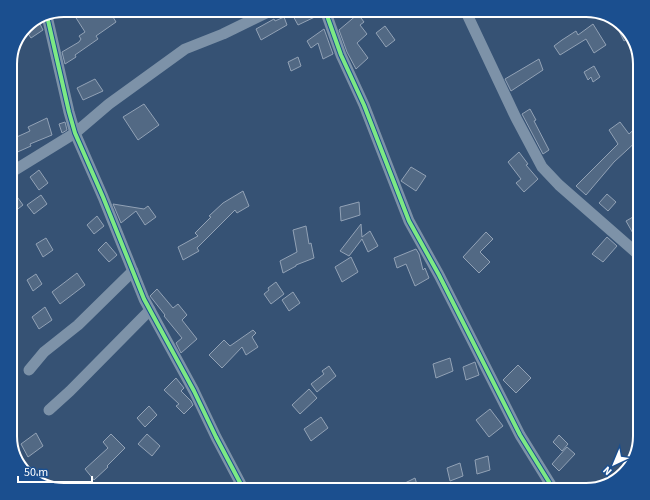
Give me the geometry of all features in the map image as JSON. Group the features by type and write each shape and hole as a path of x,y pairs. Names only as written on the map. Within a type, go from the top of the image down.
{"street":[{"path":"17,169 75,133 109,104 185,49 223,34 258,17"},
{"path":"327,17 341,55 364,105 409,221 450,295 520,435 550,483"},
{"path":"468,17 516,118 542,167 559,185 633,250"},
{"path":"47,21 75,133 150,310 194,391 240,483"},
{"path":"29,370 44,352 78,325 133,271"},
{"path":"49,410 70,392 150,310"}],"building":[{"path":"75,17 113,17 116,22 96,36 98,39 65,64 62,52 79,42 81,39 79,36 85,32"},
{"path":"284,17 287,25 261,40 256,29 274,19 275,21"},
{"path":"294,17 315,17 298,25"},
{"path":"354,17 360,17 364,22 360,25 367,34 357,43 368,58 356,69 347,52 339,30"},
{"path":"40,23 43,30 31,38 28,34"},
{"path":"593,24 606,45 594,53 586,39 560,55 554,46 576,31 578,35"},
{"path":"385,26 395,40 386,47 376,33"},
{"path":"324,29 333,54 323,59 318,43 311,48 307,41"},
{"path":"619,31 626,40 624,41"},
{"path":"298,57 301,66 291,71 288,62"},
{"path":"539,59 543,70 511,91 505,79"},
{"path":"594,66 600,77 593,82 591,77 588,80 584,72"},
{"path":"95,79 103,91 83,100 77,88"},
{"path":"144,104 159,125 138,140 123,117"},
{"path":"530,109 536,120 534,121 549,150 543,154 522,114"},
{"path":"47,118 52,135 30,144 31,146 17,152 17,137 30,131 28,127"},
{"path":"65,122 67,130 62,133 59,124"},
{"path":"620,122 629,134 633,130 633,144 614,162 586,195 576,186 618,144 609,130"},
{"path":"519,152 528,164 526,165 538,179 524,192 516,183 521,179 508,162"},
{"path":"411,167 426,176 416,191 401,181"},
{"path":"39,170 48,183 39,190 30,177"},
{"path":"243,191 249,206 237,213 235,210 197,248 199,251 183,260 178,247 198,236 195,233 211,217 209,216 223,203"},
{"path":"607,194 616,202 608,211 599,203"},
{"path":"41,195 47,204 34,214 27,205"},
{"path":"17,197 23,205 17,210"},
{"path":"359,202 360,215 341,221 340,207"},
{"path":"113,204 144,209 148,206 156,217 145,225 136,211 121,223"},
{"path":"97,216 104,226 94,234 87,225"},
{"path":"633,217 633,233 626,221"},
{"path":"361,224 362,237 370,231 378,246 368,252 362,239 349,256 340,251"},
{"path":"306,226 309,244 311,243 314,258 296,265 283,273 280,261 297,252 293,230"},
{"path":"486,232 493,239 480,252 490,262 479,273 463,257"},
{"path":"607,237 617,246 603,262 592,254"},
{"path":"46,238 53,250 43,257 36,244"},
{"path":"106,242 117,255 109,262 98,250"},
{"path":"416,249 419,254 423,270 425,268 429,278 415,286 406,264 397,268 394,258"},
{"path":"351,257 358,272 342,282 335,267"},
{"path":"77,273 85,285 60,304 52,292"},
{"path":"36,274 42,284 33,291 27,280"},
{"path":"276,282 284,294 271,304 264,294 269,290 268,288"},
{"path":"157,289 173,308 178,304 187,315 182,320 197,339 181,353 176,343 182,338 150,296"},
{"path":"293,292 300,303 289,311 282,300"},
{"path":"45,307 52,320 39,329 32,317"},
{"path":"253,330 256,333 252,337 258,347 246,355 242,347 222,368 209,355 224,340 230,346"},
{"path":"450,358 453,371 436,378 433,364"},
{"path":"475,362 479,375 466,380 463,367"},
{"path":"518,365 531,378 516,393 503,380"},
{"path":"329,366 336,376 317,392 311,384 324,374 322,371"},
{"path":"176,378 184,388 181,391 193,405 184,414 176,406 179,404 164,390"},
{"path":"309,389 317,398 300,414 292,405"},
{"path":"149,406 157,415 145,427 137,418"},
{"path":"490,409 503,426 489,437 476,420"},
{"path":"321,417 328,428 311,441 304,429"},
{"path":"36,433 43,446 28,457 21,444"},
{"path":"111,434 125,448 94,480 85,469 108,448 103,442"},
{"path":"147,434 160,446 152,456 138,444"},
{"path":"559,435 568,444 562,451 553,442"},
{"path":"567,447 575,454 559,471 552,464"},
{"path":"488,456 490,470 477,474 475,460"},
{"path":"460,463 463,476 450,481 447,468"},
{"path":"415,478 416,483 405,483"}],"cycle path":[{"path":"327,17 341,55 364,105 409,221 439,275 520,435 550,483"},
{"path":"48,20 75,133 103,197 144,299 194,391 240,483"}]}
